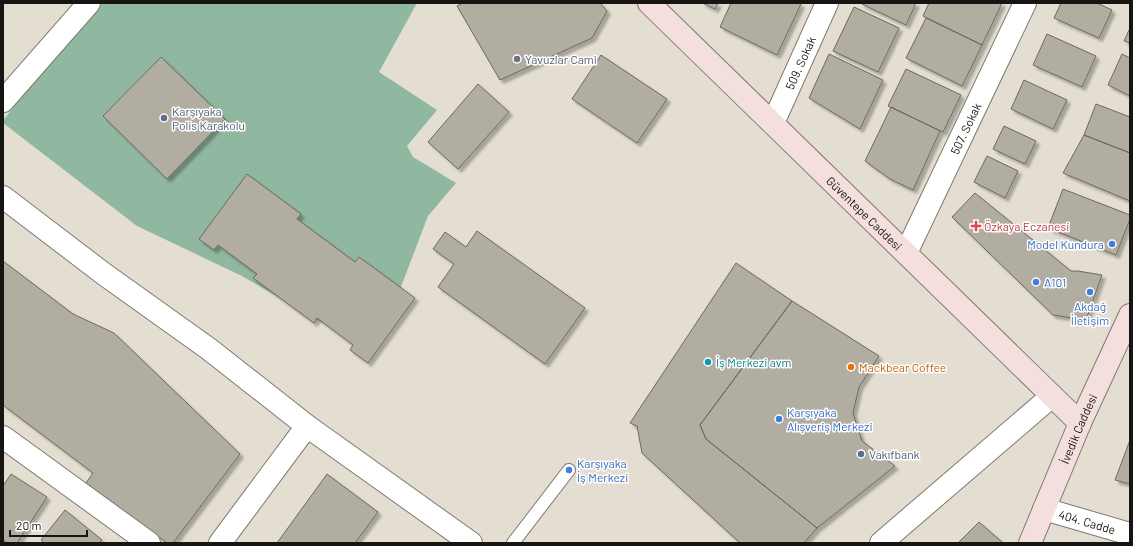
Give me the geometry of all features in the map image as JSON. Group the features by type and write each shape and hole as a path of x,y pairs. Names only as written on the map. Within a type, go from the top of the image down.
{"street":[{"path":"3,101 89,3"},
{"name":"Güventepe Caddesi","path":"650,3 1080,423"},
{"name":"509. Sokak","path":"773,123 827,3"},
{"name":"507. Sokak","path":"906,253 1025,3"},
{"path":"3,197 104,274 209,349 307,426 471,543"},
{"name":"İvedik Caddesi","path":"1030,543 1080,423 1130,315"},
{"path":"881,543 1052,396"},
{"path":"220,543 307,426"},
{"path":"3,437 149,543"},
{"name":"404. Cadde","path":"1044,509 1130,534"}],"lane":[{"path":"513,543 569,470"}],"green space":[{"path":"100,3 417,3 379,72 437,110 407,146 413,157 456,183 428,216 391,313 350,339 242,276 137,226 3,123 54,53"}],"building":[{"name":"Yavuzlar Cami","path":"463,3 600,3 607,11 592,38 500,80 457,6"},
{"path":"702,3 718,3 715,9"},
{"path":"731,3 801,4 777,55 720,27"},
{"path":"860,3 916,3 906,25"},
{"path":"929,3 1002,3 982,45 923,16"},
{"path":"1061,3 1097,3 1112,10 1099,38 1054,18"},
{"path":"854,7 899,28 878,72 833,51"},
{"path":"926,18 982,45 962,86 906,58"},
{"path":"1130,28 1130,43 1124,41"},
{"path":"1047,34 1096,56 1082,87 1033,65"},
{"path":"829,54 883,80 860,129 809,98"},
{"path":"1122,54 1130,58 1130,96 1108,85"},
{"path":"601,55 667,99 637,143 572,99"},
{"name":"Karşıyaka Polis Karakolu","path":"161,57 225,119 167,179 103,116"},
{"path":"906,69 961,95 943,132 888,106"},
{"path":"1024,80 1067,100 1053,129 1011,109"},
{"path":"478,84 509,112 458,169 428,142"},
{"path":"1096,104 1130,117 1130,153 1084,135"},
{"path":"891,107 940,131 913,190 890,179 865,161"},
{"path":"1004,126 1036,141 1025,164 993,149"},
{"path":"1084,135 1130,153 1130,201 1063,173"},
{"path":"987,156 1018,171 1005,198 974,182"},
{"path":"247,174 301,214 297,219 355,262 359,257 415,298 368,363 350,350 353,345 317,318 314,323 253,278 257,274 218,245 214,250 199,239"},
{"path":"1063,189 1130,215 1130,219 1116,255 1048,228"},
{"path":"975,193 1071,271 1102,275 1086,320 1053,315 952,217"},
{"path":"477,231 585,308 545,364 438,287 454,264 433,249 445,232 466,247"},
{"path":"3,261 73,314 114,333 240,454 173,543 167,543 86,483 93,473 3,405"},
{"name":"İş Merkezi avm","path":"736,263 792,301 700,425 706,439 817,528 804,543 740,543 642,453 637,426 630,423"},
{"name":"Karşıyaka Alışveriş Merkezi","path":"792,301 879,356 859,387 853,413 862,441 895,466 817,528 706,439 700,425"},
{"path":"1130,440 1130,484 1115,480"},
{"path":"11,474 47,497 17,543 8,543 3,540 3,486"},
{"path":"327,474 378,512 355,543 277,543"},
{"path":"65,510 102,540 99,543 44,543 41,540"},
{"path":"979,522 1002,542 958,543"}],"place":[{"name":"Yavuzlar Cami","path":"517,59"},
{"name":"Karşıyaka Polis Karakolu","path":"164,118"},
{"name":"Özkaya Eczanesi","path":"976,226"},
{"name":"Model Kundura","path":"1112,244"},
{"name":"A101","path":"1036,282"},
{"name":"Akdağ İletişim","path":"1090,292"},
{"name":"İş Merkezi avm","path":"708,362"},
{"name":"Mackbear Coffee","path":"851,367"},
{"name":"Karşıyaka Alışveriş Merkezi","path":"779,419"},
{"name":"Vakıfbank","path":"861,454"},
{"name":"Karşıyaka İş Merkezi","path":"569,470"}]}
